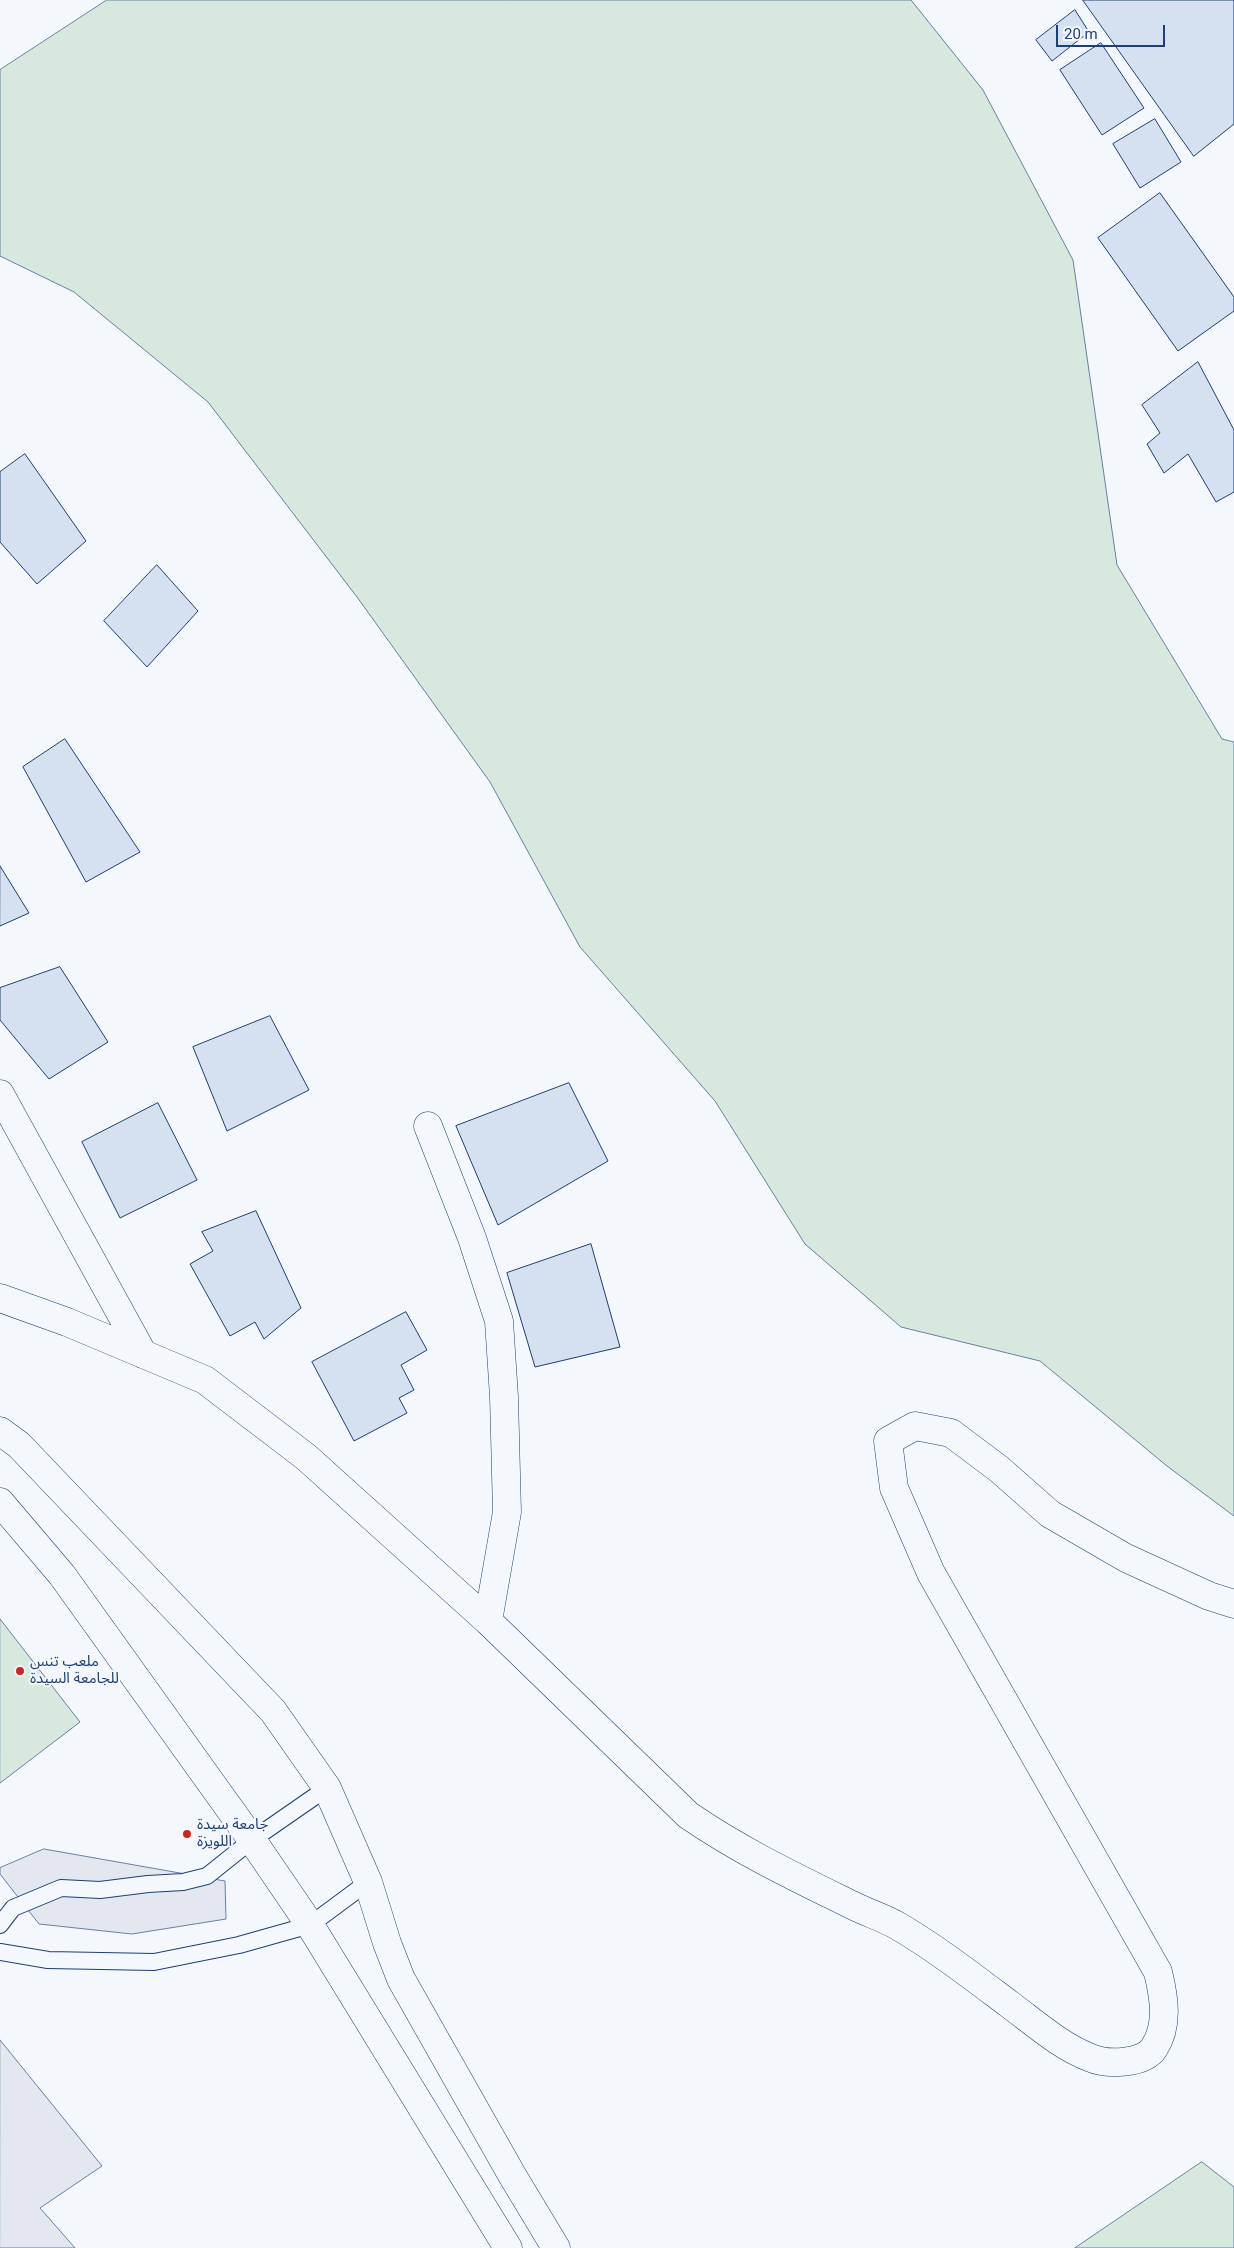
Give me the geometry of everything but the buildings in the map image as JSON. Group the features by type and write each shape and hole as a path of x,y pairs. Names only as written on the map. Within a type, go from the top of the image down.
{"street":[{"path":"0,1094 143,1354"},
{"path":"428,1126 472,1238 499,1321 504,1397 507,1512 488,1621"},
{"path":"0,1298 67,1322 205,1380 306,1458 488,1621 688,1815 719,1837 896,1925 946,1957 1062,2044 1093,2059 1123,2062 1143,2058 1152,2050 1162,2035 1164,1994 1158,1972 931,1574 894,1488 888,1441 915,1426 951,1433 999,1468 1050,1514 1126,1558 1209,1596 1234,1604"},
{"path":"0,1431 19,1444 273,1711 327,1788 368,1882 387,1943 401,1979 512,2175 556,2248"},
{"path":"0,1502 62,1575 252,1840 310,1925 508,2248"}],"lane":[{"path":"0,1925 13,1908 61,1888 100,1890 183,1882 207,1876 252,1840 327,1788"},
{"path":"0,1952 48,1960 154,1962 239,1945 310,1925 368,1882"}],"shaded area":[{"path":"107,0 911,0 983,90 1073,260 1117,565 1222,739 1234,742 1234,1516 1167,1466 1040,1361 901,1327 805,1244 715,1101 580,947 490,782 357,597 208,402 74,292 0,256 0,70"},
{"name":"ملعب تنس للجامعة السيدة","path":"0,1619 80,1722 0,1783"},
{"path":"44,1849 225,1881 226,1919 132,1934 39,1924 0,1874 0,1868"},
{"path":"0,2040 102,2166 40,2208 75,2248 0,2248"},
{"path":"1202,2162 1234,2187 1234,2248 1075,2248"}],"place":[{"name":"ملعب تنس للجامعة السيدة","path":"20,1671"},
{"name":"جامعة سيدة اللويزة","path":"187,1834"}]}
